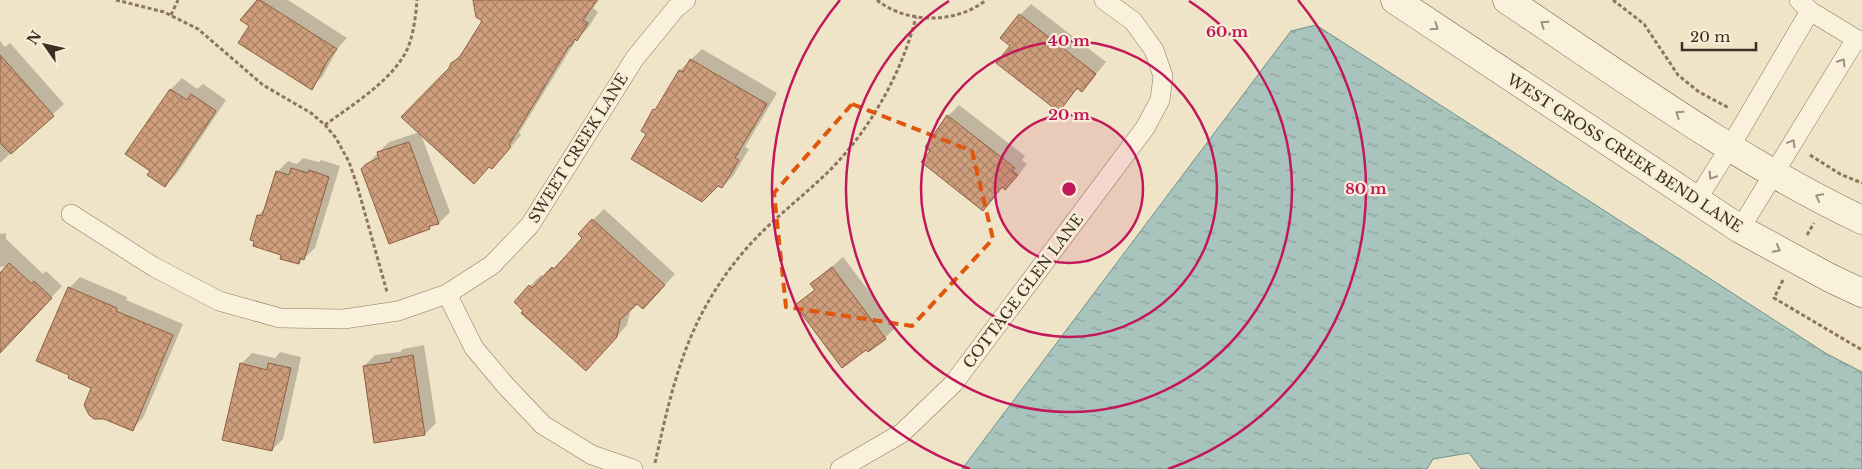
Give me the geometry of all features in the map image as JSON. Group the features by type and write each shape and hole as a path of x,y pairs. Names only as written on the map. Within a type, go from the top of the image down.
{"main road":[{"name":"WEST CROSS CREEK BEND LANE","path":"1395,0 1740,229 1830,278 1862,292"},
{"path":"1507,0 1730,148 1862,220"}],"street":[{"name":"SWEET CREEK LANE","path":"71,214 154,267 219,301 280,318 344,319 392,312 447,294 492,265 530,225 635,58 676,8 686,0"},
{"name":"COTTAGE GLEN LANE","path":"840,469 902,432 953,384 1145,128 1160,100 1163,76 1154,50 1133,21 1104,0"},
{"path":"1696,201 1730,148 1804,5 1859,40 1740,229"},
{"path":"447,294 474,348 506,386 544,425 592,454 633,469"}],"path":[{"path":"116,0 134,3 171,15 198,29 263,85 311,113 325,125 336,138 349,162 392,312"},
{"path":"171,15 178,0"},
{"path":"325,125 376,87 404,56 410,43 417,0"},
{"path":"877,0 884,6 900,13 916,17 947,17 966,11 986,0"},
{"path":"654,469 677,370 702,311 718,286 757,237 775,218 826,174 860,136 880,104 893,78 916,17"}],"highlighted area":[{"path":"852,104 972,151 993,239 912,326 786,307 774,193"}],"water":[{"path":"1316,25 1827,354 1862,372 1862,469 1481,469 1469,453 1433,459 1427,469 962,469 1291,31"}],"building":[{"path":"257,0 260,0 337,49 328,60 312,90 238,43 249,26 240,20"},
{"path":"473,0 597,0 583,20 588,23 577,41 575,39 571,46 569,46 509,145 511,147 492,169 489,167 474,184 401,117 449,68 451,63 459,58 482,21 476,17"},
{"path":"1019,14 1096,74 1082,92 1077,88 1059,112 996,63 1010,46 1000,38"},
{"path":"0,55 54,116 11,154 0,143"},
{"path":"690,59 767,104 735,158 739,160 722,188 718,186 702,202 631,159 646,134 641,131 653,109 655,110 679,70 683,72"},
{"path":"170,89 187,100 191,94 216,111 165,187 147,175 150,171 125,154"},
{"path":"947,115 1015,168 1012,171 1018,175 1005,190 1002,187 983,211 921,162 930,151 925,147"},
{"path":"409,142 439,224 429,226 430,229 389,244 361,169 366,164 379,158 377,152"},
{"path":"291,168 308,173 309,170 329,177 304,260 300,258 299,264 280,259 281,255 253,246 254,241 250,240 257,215 262,216 276,171 289,175"},
{"path":"592,219 665,285 643,309 637,304 620,320 617,337 586,371 521,313 523,311 514,302 529,285 532,288 552,267 554,269 582,238 578,234"},
{"path":"9,263 32,284 34,281 52,298 0,353 0,273"},
{"path":"832,267 886,339 868,352 866,350 842,368 795,305 815,290 810,284"},
{"path":"68,287 117,308 116,311 173,335 133,431 104,419 94,419 89,415 84,405 91,388 68,378 69,375 36,361"},
{"path":"413,355 425,435 374,443 363,366 391,362 391,359"},
{"path":"240,363 267,370 268,363 291,368 272,451 222,440"}]}
